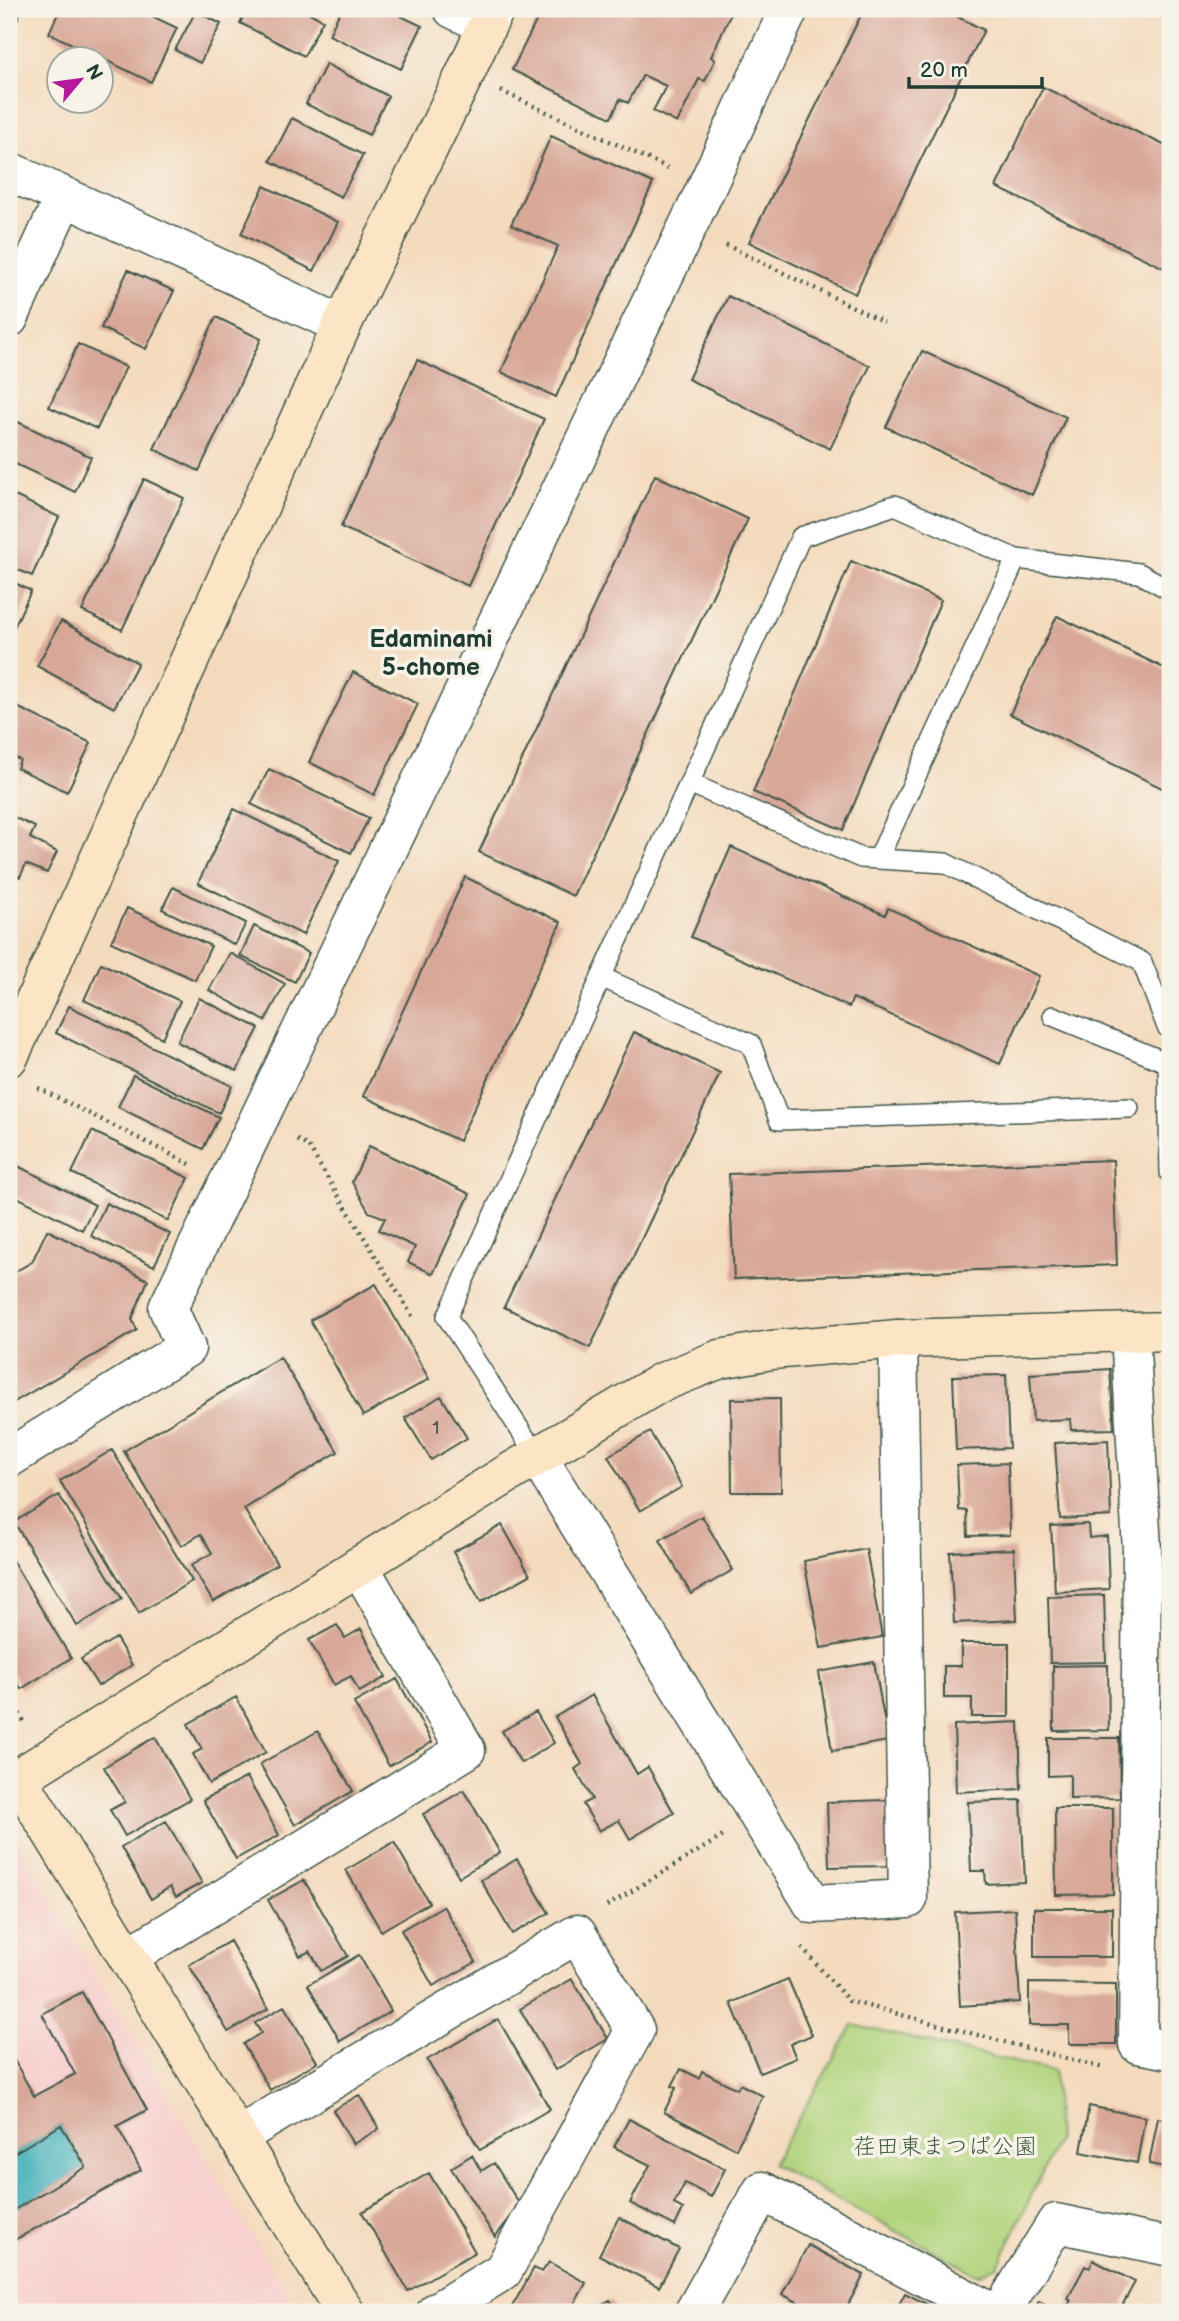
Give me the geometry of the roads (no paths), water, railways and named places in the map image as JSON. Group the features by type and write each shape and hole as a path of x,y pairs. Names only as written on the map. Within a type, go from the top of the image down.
{"street":[{"path":"9,1458 186,1348 168,1308 688,226 789,9"},
{"path":"9,1057 342,325 465,74 478,14"},
{"path":"9,171 342,325"},
{"path":"9,318 64,197"},
{"path":"345,2312 18,1778 660,1383 720,1359 771,1350 898,1339 1170,1331"},
{"path":"1130,1332 1142,1550 1138,2044 1170,2050"},
{"path":"537,1457 813,1904 908,1899 898,1339"},
{"path":"128,1957 466,1751 359,1566"},
{"path":"237,2137 578,1934 635,2030 503,2271 436,2312"},
{"path":"694,2312 762,2191 991,2312"},
{"path":"1001,2312 1056,2222 1170,2247"}],"lane":[{"path":"537,1457 447,1317 801,537 895,505 1016,559 1139,573 1170,590"},
{"path":"878,859 1016,559"},
{"path":"689,783 862,858 944,863 1142,962 1167,1027"},
{"path":"601,977 751,1044 779,1120 1129,1108"},
{"path":"1053,1016 1168,1063 1170,1173"}],"water":[{"path":"61,2125 86,2167 9,2213 9,2156"}],"district":[{"name":"Edaminami 5-chome","path":"431,653"}],"park label":[{"name":"荏田東まつば公園","path":"945,2147"}]}
